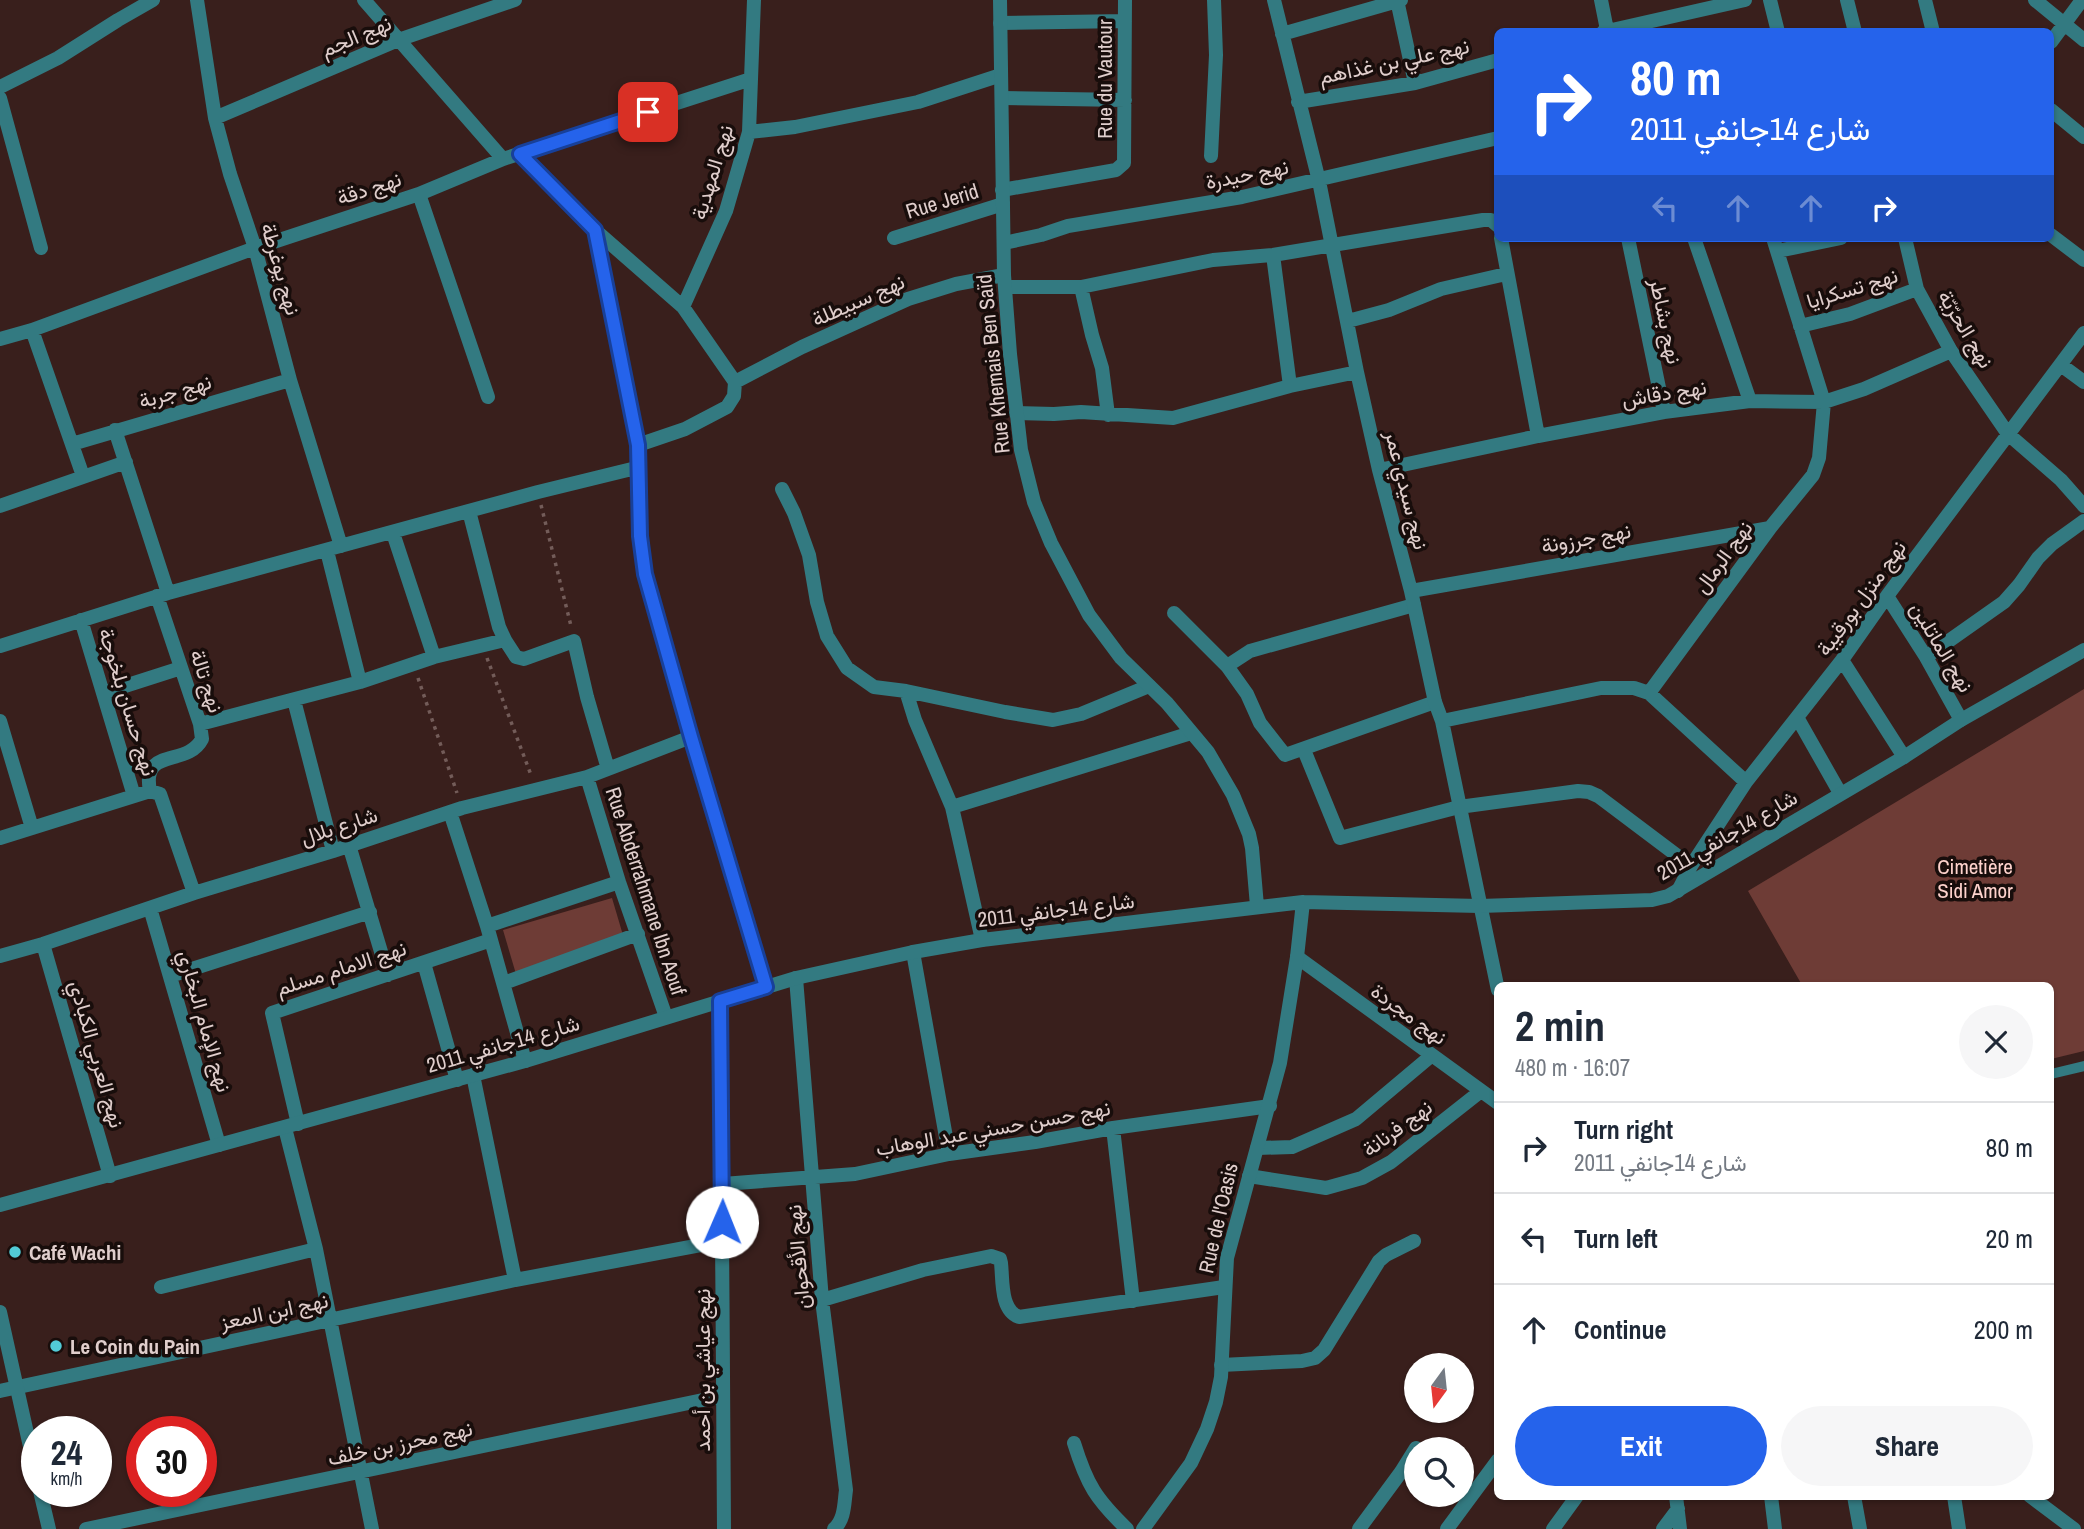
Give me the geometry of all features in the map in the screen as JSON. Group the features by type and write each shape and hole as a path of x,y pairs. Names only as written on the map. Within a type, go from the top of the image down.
{"street":[{"path":"0,87 58,58 153,0"},
{"name":"نهج يوغرطة","path":"197,0 215,118 230,174 255,248 334,549 360,682"},
{"path":"364,0 503,159"},
{"name":"نهج الجم","path":"215,118 398,40 515,0"},
{"name":"نهج المهدية","path":"683,307 726,211 749,132 754,0"},
{"name":"Rue Khemais Ben Saïd","path":"1000,0 1005,281 1016,413 1021,450 1034,502 1051,542 1089,615 1121,658 1167,703 1208,752 1233,795 1252,848 1256,906"},
{"name":"Rue du Vautour","path":"1125,0 1125,157"},
{"path":"1211,156 1216,55 1214,0"},
{"name":"نهج سيدي عمر","path":"1274,0 1319,181 1379,470 1413,598 1435,702 1442,721 1496,982"},
{"path":"1282,34 1398,0 1415,83"},
{"path":"1601,0 1605,28"},
{"path":"1629,28 1745,0"},
{"path":"1770,0 1778,28"},
{"path":"1847,0 1854,28"},
{"path":"1925,0 1932,28"},
{"path":"2035,0 2084,40"},
{"path":"2054,38 2082,0"},
{"path":"1000,23 1125,21"},
{"name":"نهج علي بن غذاهم","path":"1298,102 1415,83 1494,61"},
{"path":"749,132 795,127 918,102 1001,75"},
{"name":"نهج دقة","path":"0,339 32,330 255,248 419,194 503,159 751,79"},
{"path":"0,98 41,248"},
{"path":"1002,98 1125,100"},
{"path":"2054,112 2084,137"},
{"name":"نهج حيدرة","path":"1004,243 1068,226 1242,197 1319,181 1494,139"},
{"path":"520,154 595,230 683,307 735,382 734,396 727,407 685,429 638,445"},
{"name":"Rue Jerid","path":"894,237 1003,197 1116,170 1121,167 1125,157"},
{"path":"419,194 488,397"},
{"name":"نهج سبيطلة","path":"735,382 802,347 908,299 956,285 1005,281 1081,287 1213,260 1273,255 1483,220 1494,223"},
{"path":"595,230 638,445 638,510 645,574 766,987"},
{"path":"2054,236 2084,260"},
{"path":"1502,242 1538,436"},
{"name":"نهج بشاطر","path":"1629,242 1664,412"},
{"path":"1695,242 1750,401"},
{"path":"1775,244 1797,242"},
{"name":"نهج الحرّيّة","path":"1907,242 1917,289 1951,351 2008,434 2061,480 2084,506"},
{"name":"نهج الرمال","path":"1650,693 1812,475 1819,458 1824,402 1775,244"},
{"path":"1273,255 1290,386"},
{"path":"1348,321 1389,310 1441,289 1506,274"},
{"path":"1081,287 1102,368 1108,415"},
{"name":"نهج تسكرايا","path":"1800,326 1850,314 1917,289"},
{"path":"32,330 83,476"},
{"name":"نهج منزل بورقيبة","path":"1678,891 1691,866 1746,782 1798,719 2084,333"},
{"name":"نهج دقاش","path":"1379,470 1664,412 1750,401 1824,402 1864,389 1951,351"},
{"path":"2061,365 2084,382"},
{"path":"1016,413 1081,412 1173,418 1290,386 1357,372"},
{"name":"نهج جربة","path":"72,444 290,380"},
{"name":"نهج تالة","path":"115,430 163,594 181,668 200,724 202,739 194,749 154,764 147,778 150,791"},
{"path":"0,506 126,462"},
{"path":"0,646 163,594 639,467"},
{"path":"782,489 809,555 817,602 827,636 847,668 874,687 1053,720 1081,714 1149,686"},
{"path":"469,512 499,626 516,657 524,659 575,641 587,697 608,769"},
{"path":"1926,657 2004,602 2038,558 2052,544 2084,521"},
{"name":"نهج جرزونة","path":"1227,666 1250,651 1413,598 1770,528"},
{"path":"393,533 434,657"},
{"name":"نهج الماتلين","path":"1887,596 1926,657 1961,720"},
{"path":"1174,613 1227,666 1247,694 1260,723 1285,755 1435,702"},
{"name":"نهج حسان بلخوجة","path":"81,620 134,796"},
{"path":"200,724 360,682 434,657 505,640"},
{"name":"شارع 14جانفي 2011","path":"0,1205 525,1061 796,978 912,952 982,940 1304,902 1480,906 1652,900 1668,896 1904,757 1961,720 2084,650"},
{"path":"1842,660 1904,757"},
{"path":"103,693 181,668"},
{"path":"1442,721 1601,688 1634,688 1650,693 1746,782"},
{"path":"906,691 915,720 952,807 982,940"},
{"path":"294,699 333,851"},
{"path":"1798,719 1840,793"},
{"path":"0,721 32,828"},
{"path":"952,807 1191,733"},
{"name":"شارع بلال","path":"0,956 456,810 587,777 691,737"},
{"path":"1304,750 1340,838 1459,807 1578,791 1598,796 1691,866"},
{"name":"Rue Abderrahmane Ibn Aouf","path":"587,777 619,882 666,1017"},
{"path":"0,838 150,791 160,794 194,893"},
{"path":"456,810 525,1061"},
{"path":"349,845 388,975"},
{"name":"نهج الامام مسلم","path":"291,1126 272,1013 424,964 489,933 619,882"},
{"name":"Rue de l'Oasis","path":"1143,1529 1191,1463 1216,1402 1222,1365 1227,1258 1280,1063 1304,902"},
{"name":"نهج الإمام البخاري","path":"150,908 219,1145"},
{"path":"170,975 370,912"},
{"path":"504,983 638,934"},
{"name":"نهج العربي الكبادي","path":"43,944 110,1176"},
{"path":"912,952 949,1154"},
{"name":"نهج مجردة","path":"1297,957 1494,1100"},
{"path":"424,964 457,1080"},
{"name":"نهج الأقحوان","path":"796,978 822,1300 846,1490 844,1513 839,1525 834,1529"},
{"name":"نهج عياشي بن أحمد","path":"720,1001 724,1529"},
{"path":"1257,1148 1292,1147 1356,1119 1431,1056"},
{"path":"472,1075 515,1280"},
{"name":"نهج فرنانة","path":"1249,1176 1326,1188 1362,1178 1391,1162 1481,1090"},
{"name":"نهج حسن حسني عبد الوهاب","path":"723,1184 855,1174 949,1154 1270,1106"},
{"path":"291,1126 372,1529"},
{"path":"1113,1128 1133,1301"},
{"name":"نهج ابن المعز","path":"0,1391 515,1280 722,1241"},
{"path":"1222,1365 1315,1358 1324,1350 1379,1261 1414,1241"},
{"path":"161,1287 316,1249"},
{"path":"822,1300 923,1270 991,1256 1000,1259 1006,1307 1019,1317 1224,1287"},
{"path":"0,1312 22,1416"},
{"name":"نهج محرز بن خلف","path":"86,1529 722,1396"},
{"path":"1074,1443 1093,1492 1127,1529"},
{"path":"1447,1529 1494,1465"},
{"path":"1359,1529 1404,1467"},
{"path":"1553,1529 1574,1500"},
{"path":"1771,1500 1775,1529"},
{"path":"1855,1500 1860,1529"},
{"path":"1955,1500 1959,1529"},
{"path":"2035,1500 2074,1529"},
{"path":"1663,1529 1677,1503"},
{"path":"1677,1503 1680,1529"},
{"path":"44,1507 49,1529"}],"lane":[{"path":"2054,1073 2084,1066"}],"path":[{"path":"538,492 575,641"},
{"path":"482,644 537,790"},
{"path":"413,664 456,810"}],"green space":[{"name":"Cimetière Sidi Amor","path":"2084,689 2084,1051 2054,1058 2054,982 1800,982 1748,891"},
{"path":"612,898 625,942 516,974 503,930"}],"place":[{"name":"Café Wachi","path":"15,1252"},
{"name":"Le Coin du Pain","path":"56,1346"}],"route":[{"path":"648,112 520,154 595,230 638,445 640,536 645,574 766,987 720,1001 722,1222"}]}
